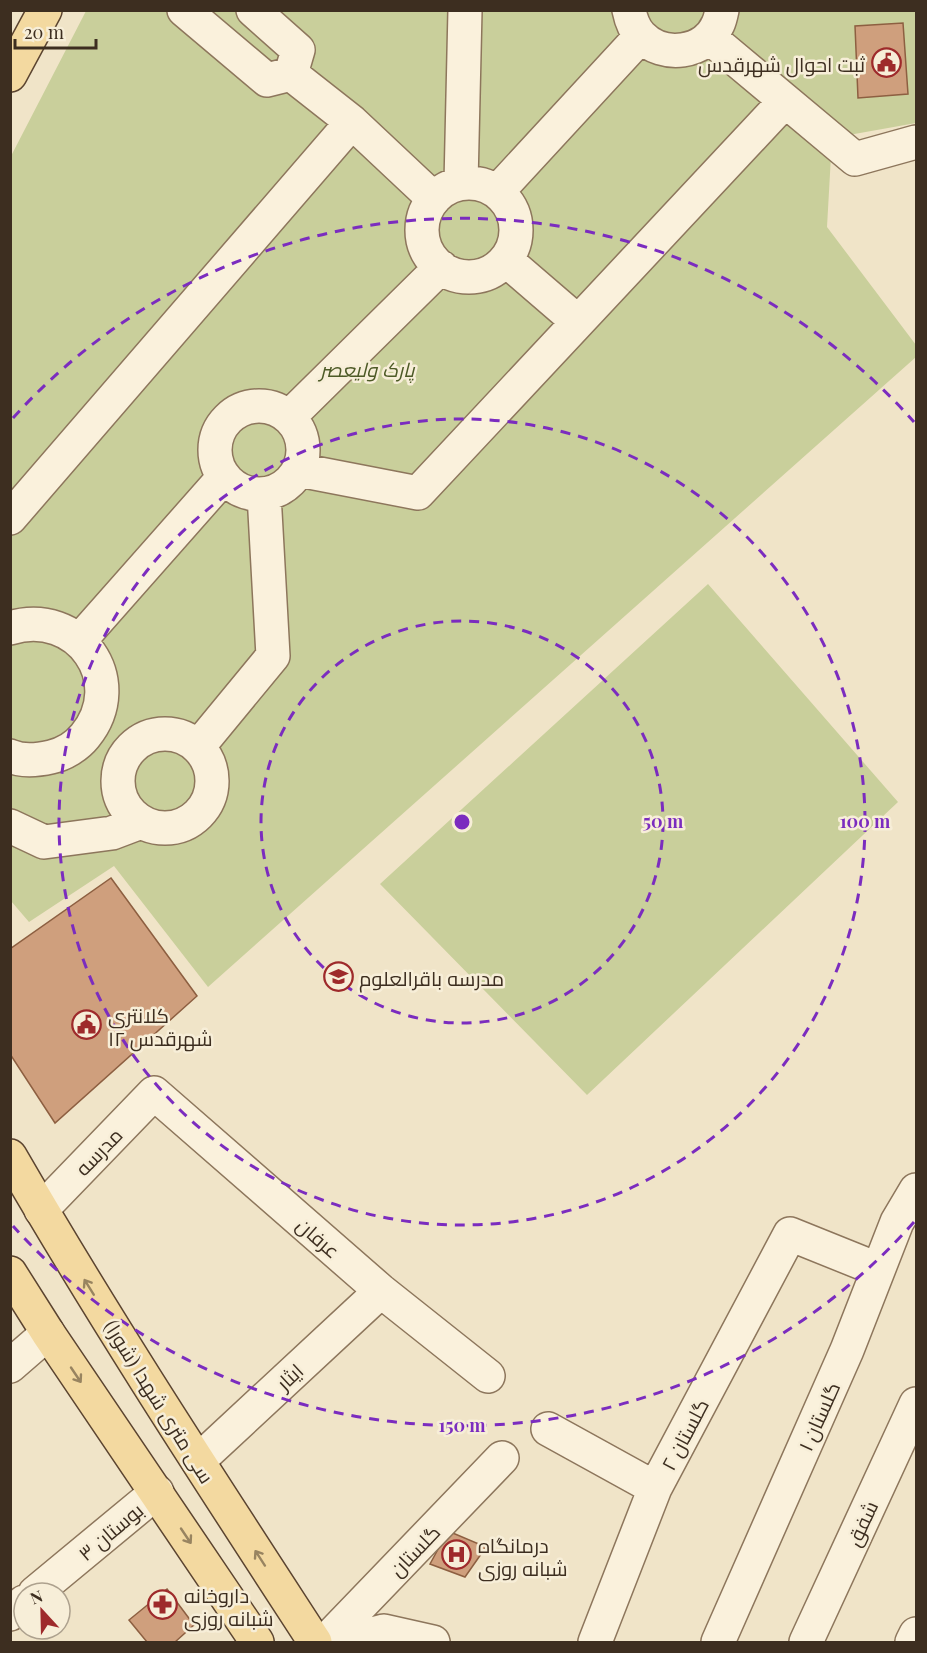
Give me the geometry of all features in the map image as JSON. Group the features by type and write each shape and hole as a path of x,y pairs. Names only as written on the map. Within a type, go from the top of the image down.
{"main road":[{"path":"10,75 45,10"},
{"name":"سی متری شهدا (شورا)","path":"10,1156 41,1210 198,1461 315,1642"},
{"path":"10,1273 257,1642"}],"street":[{"path":"184,10 267,80 291,74"},
{"path":"253,10 298,50 291,74"},
{"path":"447,191 465,10"},
{"path":"497,192 635,23 652,45 667,50 682,51 697,46 716,24 785,101 855,159 916,142"},
{"path":"291,74 352,122 447,191"},
{"path":"299,470 418,493 785,101"},
{"path":"10,518 352,122"},
{"path":"474,183 497,192 508,202 515,216 517,232 506,260 495,269 482,275 468,277 454,274 441,267 430,256 424,243 423,227 426,212 447,191 474,183"},
{"path":"506,260 578,322"},
{"path":"289,417 441,267"},
{"path":"262,405 276,409 289,417 298,428 303,441 303,456 299,470 290,481 278,490 264,494 249,493 235,487 224,477 217,465 215,450 217,436 224,423 234,413 248,407 262,405"},
{"path":"80,640 224,477"},
{"path":"198,747 273,656 264,494"},
{"path":"10,628 23,624 44,624 63,629 80,640 94,658 101,680 101,703 94,725 80,742 60,755 38,760 10,756"},
{"path":"169,734 185,738 198,747 207,759 212,774 212,788 207,803 185,824 170,828 155,827 141,822 129,811 121,798 118,782 120,766 127,752 139,741 154,735 169,734"},
{"path":"10,826 45,842 112,833 141,822"},
{"name":"مدرسه","path":"41,1210 154,1093"},
{"name":"عرفان","path":"154,1093 381,1290 488,1376"},
{"name":"گلستان ۱","path":"718,1642 847,1350 897,1222 916,1190"},
{"name":"گلستان ۲","path":"595,1642 655,1488 790,1234 877,1269"},
{"name":"ایثار","path":"198,1461 381,1290"},
{"path":"10,1366 48,1333"},
{"name":"شفق","path":"806,1642 916,1404"},
{"path":"548,1430 655,1488"},
{"name":"گلستان","path":"325,1642 502,1458"},
{"name":"بوستان ۳","path":"49,1581 157,1492"},
{"path":"343,1642 384,1631 433,1642"},
{"path":"912,1642 916,1634"}],"green space":[{"name":"پارک ولیعصر","path":"86,11 916,11 916,123 832,138 827,227 916,345 916,357 208,987 114,866 29,922 11,901 10,158"},
{"path":"708,584 898,802 587,1095 380,884"}],"building":[{"path":"903,23 908,94 858,98 855,26"},
{"name":"کلانتری ۱۲ شهرقدس","path":"111,878 197,996 55,1123 10,1054 10,949"},
{"name":"درمانگاه شبانه روزی","path":"448,1531 486,1547 465,1577 430,1564"},
{"name":"داروخانه شبانه روزی","path":"167,1589 194,1625 175,1642 147,1642 129,1620"}],"place":[{"name":"ثبت احوال شهرقدس","path":"886,63"},
{"name":"مدرسه باقرالعلوم","path":"338,977"},
{"name":"کلانتری ۱۲ شهرقدس","path":"87,1025"},
{"name":"درمانگاه شبانه روزی","path":"457,1555"},
{"name":"داروخانه شبانه روزی","path":"163,1605"}]}
